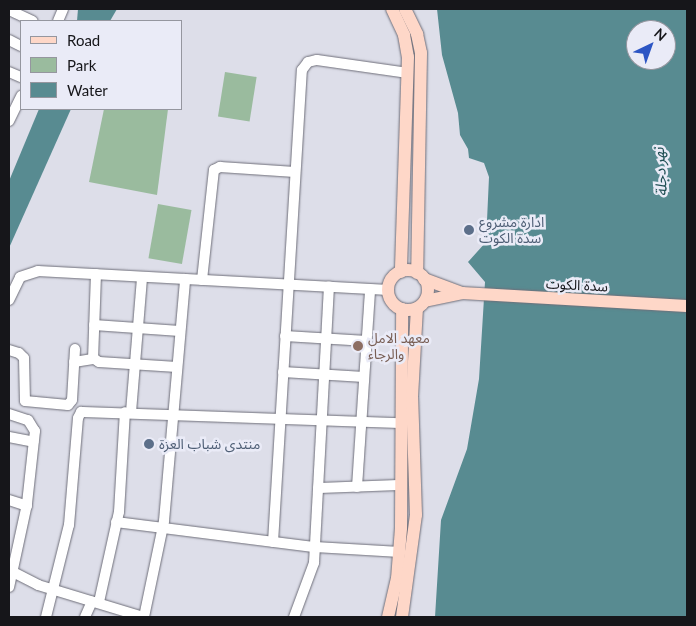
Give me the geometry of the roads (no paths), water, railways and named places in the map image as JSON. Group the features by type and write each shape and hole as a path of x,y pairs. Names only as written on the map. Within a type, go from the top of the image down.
{"main road":[{"path":"392,9 404,35 408,73 401,272"},
{"path":"388,617 400,552 400,485 407,460 421,305 428,290 421,276 421,53 417,34 405,9"},
{"path":"401,272 421,276 464,294 402,309 392,302 388,290 392,279 401,272"},
{"name":"سدة الكوت","path":"464,294 687,306"},
{"path":"402,309 402,422 416,515 402,617"}],"street":[{"path":"9,10 31,20"},
{"path":"273,542 284,336 302,70 305,64 317,60 408,73"},
{"path":"9,121 12,105"},
{"path":"202,280 214,170 220,167 295,172"},
{"path":"9,300 17,281 31,272 388,290"},
{"path":"93,359 96,274"},
{"path":"86,617 95,601 116,522 135,364 142,277"},
{"path":"11,571 38,585 55,588 131,615 143,617 162,528 185,279"},
{"path":"294,617 312,571 315,547 329,286"},
{"path":"357,487 370,289"},
{"path":"94,325 180,331"},
{"path":"284,336 367,341"},
{"path":"71,404 75,349"},
{"path":"9,350 19,352 24,358 26,402 71,404 80,413 128,412 402,422"},
{"path":"74,362 86,363 93,359 177,367"},
{"path":"283,372 364,377"},
{"path":"46,617 55,588 69,525 80,413"},
{"path":"9,414 32,423 35,431 27,506 11,571 9,587"},
{"path":"9,437 34,442"},
{"path":"318,488 400,485"},
{"path":"9,500 27,506"},
{"path":"116,522 315,547 400,552"}],"water":[{"path":"78,9 117,9 111,20 77,20"},
{"name":"نهر دجلة","path":"437,9 687,9 687,617 435,617 441,520 467,449 479,379 485,282 468,262 486,242 489,177 484,163 469,158 468,149 460,135 458,113 442,55"},
{"path":"39,110 71,110 9,248 9,181"}],"place":[{"name":"ادارة مشروع سدة الكوت","path":"469,230"},
{"name":"معهد الامل والرجاء","path":"358,346"},
{"name":"منتدى شباب العزة","path":"149,444"}]}
